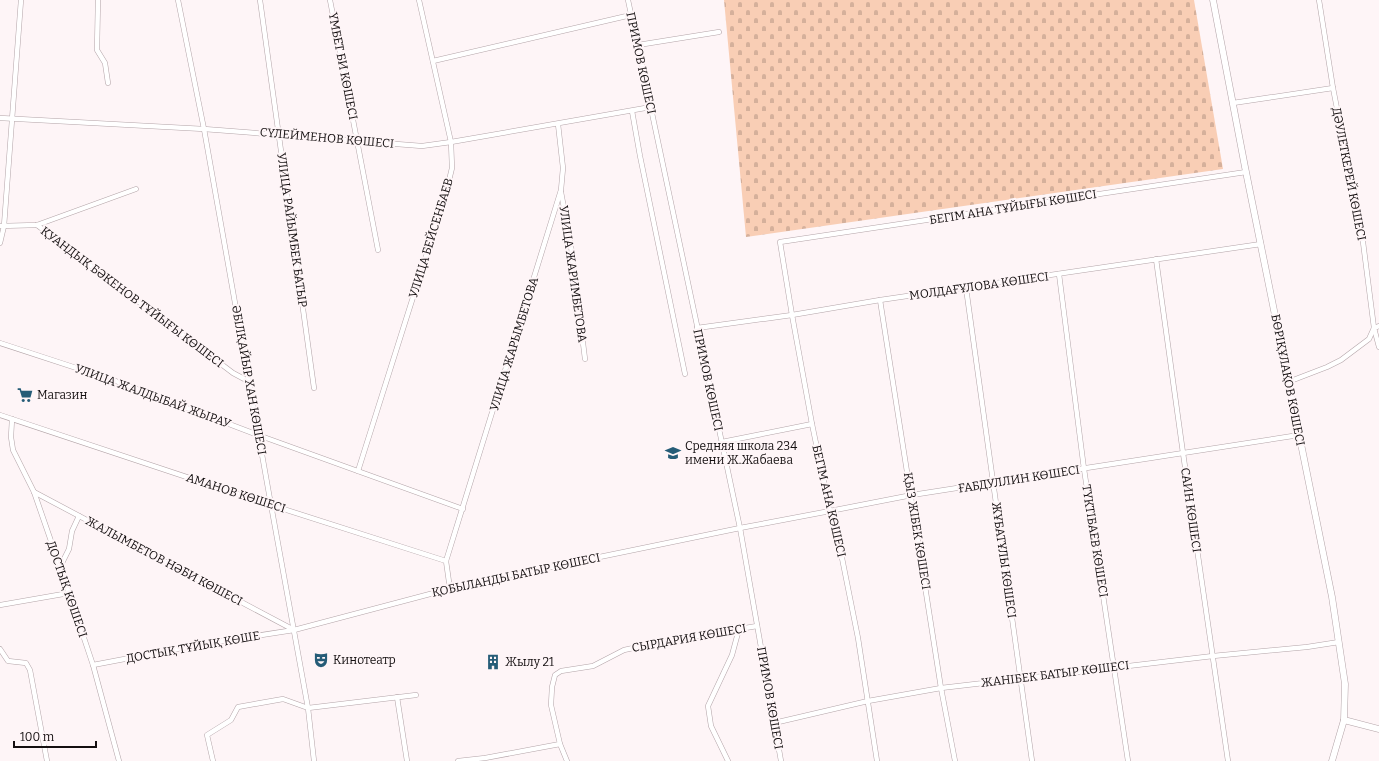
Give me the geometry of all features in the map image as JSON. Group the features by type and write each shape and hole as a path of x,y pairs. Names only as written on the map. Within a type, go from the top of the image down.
{"street":[{"path":"0,243 12,119 21,0"},
{"path":"98,0 97,50 105,63 108,83"},
{"name":"ӘБІЛҚАЙЫР ХАН КӨШЕСІ","path":"178,0 204,129 248,381 272,505 308,708 314,761"},
{"name":"УЛИЦА РАЙЫМБЕК БАТЫР","path":"260,0 314,388"},
{"name":"ҮМБЕТ БИ КӨШЕСІ","path":"330,0 378,250"},
{"name":"УЛИЦА БЕЙСЕНБАЕВ","path":"358,471 446,193 452,168 451,142 419,0"},
{"name":"ПРИМОВ КӨШЕСІ","path":"628,0 740,528 781,761"},
{"name":"БӨРІҚҰЛАҚОВ КӨШЕСІ","path":"1213,0 1260,244 1332,597 1345,684 1344,720 1332,761"},
{"name":"ДӘУЛЕТКЕРЕЙ КӨШЕСІ","path":"1319,0 1333,88 1363,242 1374,328 1379,347"},
{"path":"433,61 631,15"},
{"path":"638,45 719,32"},
{"path":"1233,103 1333,88"},
{"name":"СҮЛЕЙМЕНОВ КӨШЕСІ","path":"0,118 204,129 422,146 651,107"},
{"path":"632,111 685,374"},
{"name":"УЛИЦА ЖАРЫМБЕТОВА","path":"446,561 561,190 563,168 558,124"},
{"name":"БЕГІМ АНА ТҰЙЫҒЫ КӨШЕСІ","path":"780,242 1246,172"},
{"path":"2,226 37,225 136,189"},
{"name":"УЛИЦА ЖАРИМБЕТОВА","path":"561,190 571,246 585,359"},
{"name":"ҚУАНДЫҚ БӘКЕНОВ ТҰЙЫҒЫ КӨШЕСІ","path":"37,225 233,373 248,381"},
{"name":"БЕГІМ АНА КӨШЕСІ","path":"780,242 812,424 830,511 841,553 858,638 878,761"},
{"name":"МОЛДАҒҰЛОВА КӨШЕСІ","path":"697,328 1260,244"},
{"name":"САИН КӨШЕСІ","path":"1156,259 1228,761"},
{"name":"ТҮКТІБАЕВ КӨШЕСІ","path":"1059,274 1084,469 1128,761"},
{"name":"ЖҰБАТҰЛЫ КӨШЕСІ","path":"966,288 1032,761"},
{"name":"ҚЫЗ ЖІБЕК КӨШЕСІ","path":"880,300 912,495 941,688 955,761"},
{"path":"1288,382 1341,360 1369,339 1374,328 1379,326"},
{"name":"УЛИЦА ЖАЛДЫБАЙ ЖЫРАУ","path":"0,343 113,380 258,435 463,509"},
{"name":"АМАНОВ КӨШЕСІ","path":"0,415 446,561"},
{"name":"ДОСТЫҚ КӨШЕСІ","path":"12,419 11,437 13,450 34,492 69,593 93,665 119,761"},
{"path":"722,442 812,424"},
{"name":"ҒАБДУЛЛИН КӨШЕСІ","path":"740,528 912,495 1299,435"},
{"name":"ЖАЛЫМБЕТОВ НӘБИ КӨШЕСІ","path":"34,492 294,630"},
{"path":"60,567 69,550 72,531 79,516"},
{"name":"ҚОБЫЛАНДЫ БАТЫР КӨШЕСІ","path":"294,630 450,589 740,528"},
{"path":"446,561 450,589"},
{"path":"0,605 69,593"},
{"name":"СЫРДАРИЯ КӨШЕСІ","path":"560,744 551,705 552,687 555,675 561,671 593,666 624,650 656,643 757,626"},
{"path":"728,761 711,726 708,706 732,655 739,629"},
{"name":"ДОСТЫҚ ТҰЙЫҚ КӨШЕ","path":"93,665 202,644 294,630"},
{"name":"ЖАНІБЕК БАТЫР КӨШЕСІ","path":"774,723 868,702 941,688 1213,656 1307,647 1339,642"},
{"path":"0,649 8,661 26,663 30,670 47,761"},
{"path":"213,761 207,735 231,720 238,706 283,699 308,708 416,695"},
{"path":"397,697 407,761"},
{"path":"1344,720 1379,729"},
{"path":"458,761 486,759 560,744 567,761"}],"green space":[{"path":"724,0 1194,0 1223,169 746,237"}],"place":[{"name":"Магазин","path":"25,395"},
{"name":"Средняя школа 234 имени Ж.Жабаева","path":"673,453"},
{"name":"Кинотеатр","path":"321,660"},
{"name":"Жылу 21","path":"493,662"}]}
